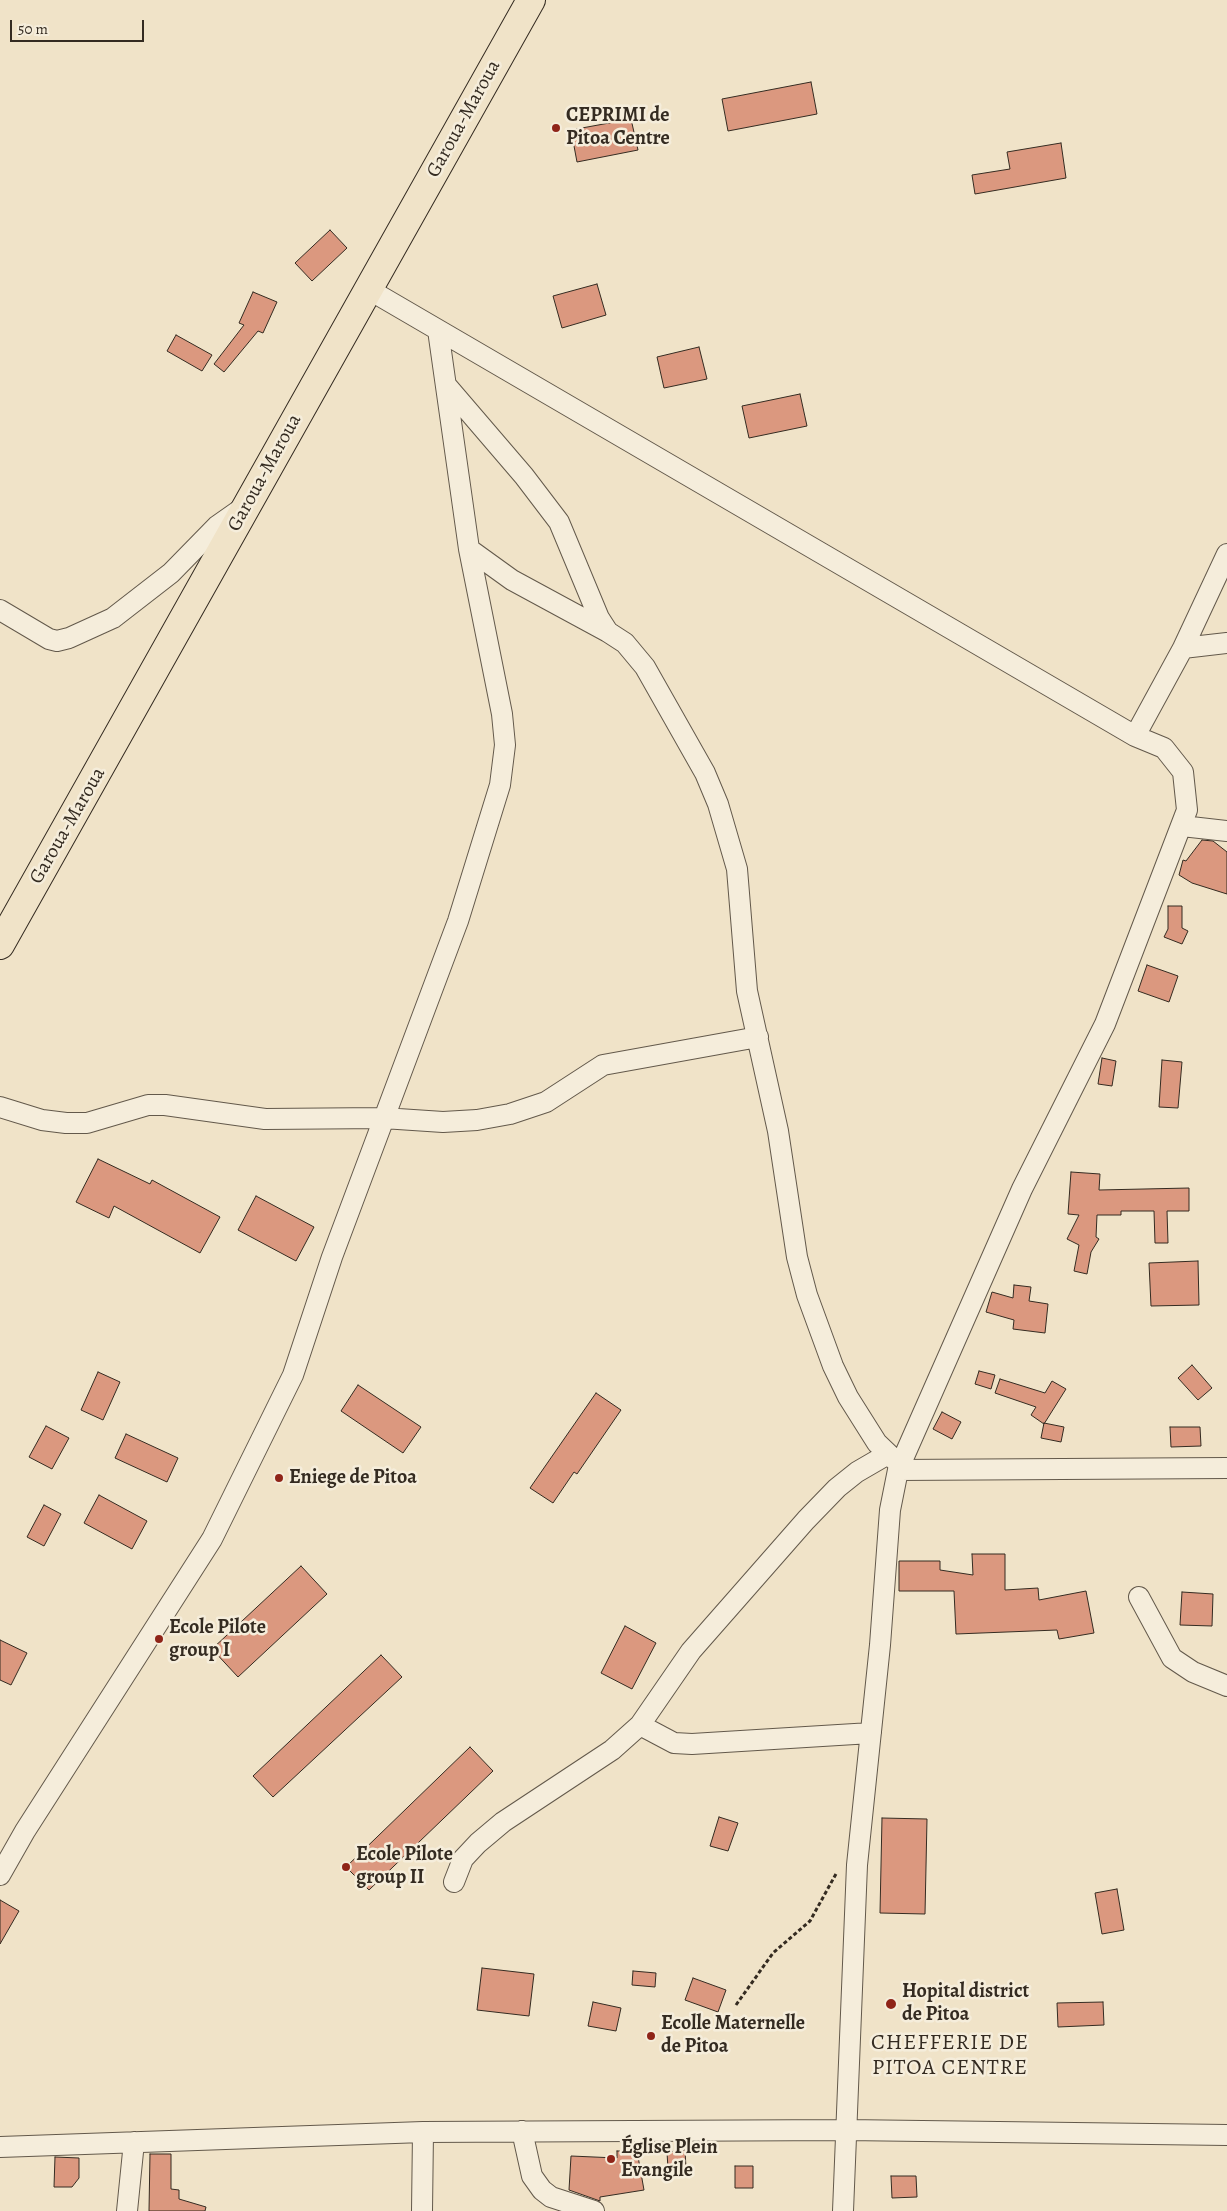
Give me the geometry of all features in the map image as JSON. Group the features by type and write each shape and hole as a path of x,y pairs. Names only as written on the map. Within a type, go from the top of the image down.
{"highway":[{"name":"Garoua-Maroua","path":"0,945 531,0"}],"street":[{"path":"368,289 1135,736 1164,748 1183,772 1187,810 1105,1024 1022,1189 895,1463 880,1645 857,1865 842,2211"},
{"path":"0,1874 25,1831 212,1539 294,1375 332,1257 458,921 500,785 506,744 502,714 469,549 438,330"},
{"path":"446,386 524,476 559,522 587,592 608,632"},
{"path":"0,610 49,639 57,641 69,638 113,618 171,573 217,526 248,504"},
{"path":"469,549 512,580 625,643 645,666 704,773 718,804 737,869 747,991 778,1131 797,1257 807,1296 833,1366 848,1397 877,1443 895,1463"},
{"path":"1135,736 1183,648 1227,554"},
{"path":"1183,648 1227,643"},
{"path":"1182,826 1227,831"},
{"path":"0,1106 42,1120 66,1123 87,1123 148,1105 165,1105 265,1119 383,1118 443,1122 510,1114 546,1102 603,1065 758,1037"},
{"path":"454,1882 463,1860 478,1843 502,1822 612,1750 640,1726 691,1651 806,1520 837,1488 857,1472 895,1463 1227,1468"},
{"path":"1139,1597 1172,1658 1193,1672 1227,1686"},
{"path":"640,1726 674,1743 692,1744 871,1733"},
{"path":"0,2147 423,2132 846,2130 1227,2134"},
{"path":"522,2131 532,2176 542,2190 551,2197 594,2211"},
{"path":"422,2211 423,2132"},
{"path":"127,2211 134,2142"}],"path":[{"path":"736,2005 774,1953 810,1922 841,1866"}],"building":[{"path":"811,82 817,114 728,131 722,99"},
{"path":"631,119 638,150 577,162 571,130"},
{"path":"1061,143 1066,178 975,194 972,175 1010,169 1007,152"},
{"path":"330,230 347,248 312,281 295,263"},
{"path":"597,284 606,315 562,328 553,296"},
{"path":"253,292 277,302 263,333 258,331 224,372 214,364 244,325 239,323"},
{"path":"176,335 212,355 202,371 167,351"},
{"path":"699,347 707,379 664,388 657,357"},
{"path":"800,394 807,426 749,438 742,406"},
{"path":"1202,840 1213,841 1227,852 1227,894 1192,883 1179,875 1183,860 1186,861"},
{"path":"1168,906 1182,906 1182,928 1188,931 1182,944 1164,937 1168,929"},
{"path":"1147,965 1178,976 1169,1002 1138,991"},
{"path":"1102,1058 1116,1061 1112,1086 1098,1084"},
{"path":"1162,1060 1182,1062 1178,1108 1159,1107"},
{"path":"98,1159 150,1184 152,1180 220,1217 200,1253 114,1206 109,1218 76,1202"},
{"path":"1071,1172 1100,1174 1099,1190 1189,1188 1189,1211 1167,1211 1168,1243 1155,1243 1154,1211 1121,1211 1121,1215 1097,1215 1096,1237 1099,1239 1091,1252 1087,1274 1074,1271 1079,1245 1067,1239 1079,1215 1068,1214"},
{"path":"256,1196 314,1227 296,1261 238,1230"},
{"path":"1198,1261 1199,1305 1151,1306 1149,1263"},
{"path":"1014,1285 1031,1287 1029,1301 1048,1304 1045,1333 1013,1329 1014,1320 986,1312 992,1292 1013,1298"},
{"path":"1192,1365 1212,1388 1198,1400 1178,1378"},
{"path":"979,1371 995,1375 991,1389 975,1384"},
{"path":"98,1372 120,1382 103,1420 81,1410"},
{"path":"1000,1379 1045,1393 1052,1381 1066,1389 1044,1424 1031,1415 1036,1407 995,1393"},
{"path":"358,1385 421,1427 403,1453 341,1411"},
{"path":"596,1393 621,1410 577,1474 574,1472 553,1503 530,1488"},
{"path":"942,1412 961,1422 952,1439 933,1429"},
{"path":"1044,1423 1064,1427 1061,1442 1041,1438"},
{"path":"46,1426 69,1438 52,1469 29,1457"},
{"path":"1170,1427 1200,1427 1201,1446 1171,1447"},
{"path":"126,1434 178,1458 167,1482 115,1458"},
{"path":"99,1495 147,1521 132,1549 84,1523"},
{"path":"44,1505 61,1514 44,1546 27,1537"},
{"path":"972,1554 1005,1554 1005,1590 1038,1588 1039,1600 1086,1591 1094,1633 1059,1639 1057,1630 956,1634 954,1591 899,1591 899,1561 940,1561 940,1570 973,1575"},
{"path":"301,1566 327,1594 238,1677 212,1649"},
{"path":"1182,1592 1213,1594 1212,1626 1180,1625"},
{"path":"625,1626 656,1643 632,1689 601,1673"},
{"path":"0,1640 27,1653 11,1685 0,1680"},
{"path":"381,1655 402,1677 273,1797 253,1776"},
{"path":"470,1747 493,1771 369,1890 346,1867"},
{"path":"719,1817 738,1823 728,1851 710,1846"},
{"path":"882,1818 927,1819 925,1914 880,1913"},
{"path":"1117,1889 1124,1930 1102,1934 1095,1893"},
{"path":"0,1900 19,1911 0,1944"},
{"path":"482,1968 534,1974 529,2016 477,2010"},
{"path":"633,1971 656,1973 655,1987 632,1985"},
{"path":"693,1978 726,1990 718,2012 685,2000"},
{"path":"593,2002 621,2008 616,2031 588,2026"},
{"path":"1103,2002 1104,2025 1058,2027 1057,2003"},
{"path":"685,2150 686,2168 668,2169 667,2152"},
{"path":"617,2151 637,2151 644,2190 600,2197 600,2201 569,2190 571,2156 617,2158"},
{"path":"150,2154 171,2154 171,2189 179,2190 179,2199 206,2207 205,2211 149,2211"},
{"path":"55,2157 79,2158 79,2178 72,2187 54,2187"},
{"path":"735,2166 753,2166 753,2188 735,2188"},
{"path":"891,2176 916,2176 917,2197 892,2198"}],"place":[{"name":"CEPRIMI de Pitoa Centre","path":"556,128"},
{"name":"Eniege de Pitoa","path":"279,1478"},
{"name":"Ecole Pilote group I","path":"159,1639"},
{"name":"Ecole Pilote group II","path":"346,1867"},
{"name":"Hopital district de Pitoa","path":"891,2004"},
{"name":"Ecolle Maternelle de Pitoa","path":"651,2036"},
{"name":"Église Plein Evangile","path":"611,2159"}],"district":[{"name":"CHEFFERIE DE PITOA CENTRE","path":"950,2056"}]}
